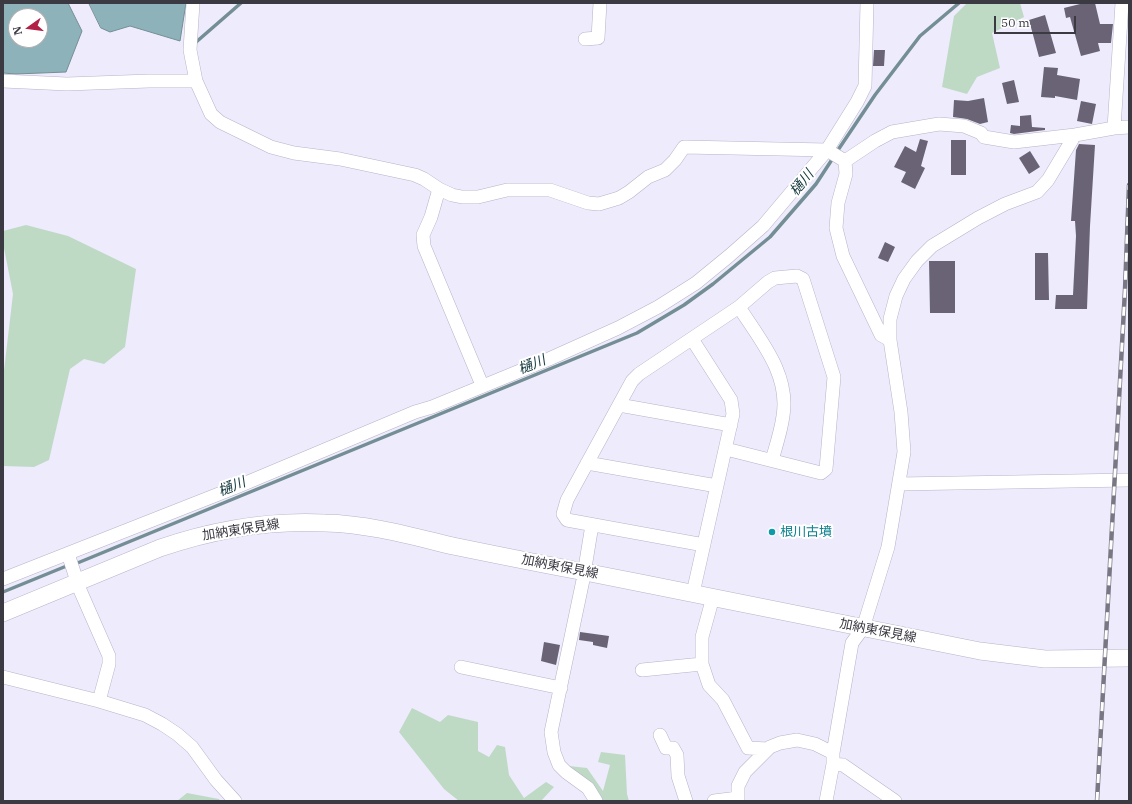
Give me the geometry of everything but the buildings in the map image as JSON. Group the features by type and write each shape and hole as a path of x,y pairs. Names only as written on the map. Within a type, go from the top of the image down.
{"main road":[{"name":"加納東保見線","path":"3,613 76,579 180,541 237,528 283,523 326,523 371,527 465,548 980,651 1045,659 1129,658"}],"street":[{"path":"194,3 190,50 196,81 211,114 220,122 272,147 294,153 340,159 415,175 452,195 462,197 478,197 507,190 550,190 588,203 599,204 619,198 630,192 648,177 665,170 675,160 684,147 828,151 843,160 846,174 838,203 836,228 843,256 881,335 890,340"},
{"path":"585,39 598,38 600,3"},
{"path":"3,579 234,488 482,385 549,359 618,328 696,283 763,226 828,151 866,86 867,3"},
{"path":"1114,128 1122,3"},
{"path":"3,81 67,84 196,81"},
{"path":"843,160 892,132 939,124 964,126 981,133 984,137 1014,142 1129,127"},
{"path":"826,801 852,643 863,628 888,547 904,452 901,412 890,340 890,319 896,296 904,279 917,261 932,246 978,218 1005,204 1037,192 1048,180 1075,135"},
{"path":"439,189 431,217 423,235 424,246 482,385"},
{"path":"704,545 567,520 563,514 567,500 632,381 639,374 739,307 768,282 775,278 798,276 803,279 834,377 826,469 820,473 726,449"},
{"path":"739,307 768,352 778,371 783,387 783,416 772,460"},
{"path":"692,338 731,400 733,414 693,593"},
{"path":"619,405 731,425"},
{"path":"587,463 717,486"},
{"path":"899,484 1129,480"},
{"path":"592,525 584,572 551,732 554,752 560,765 566,772 588,788 596,801"},
{"path":"68,554 76,579 109,656 110,664 99,701"},
{"path":"713,597 702,637 702,664 709,685 723,700 748,748 768,749"},
{"path":"642,670 702,664"},
{"path":"460,667 561,688"},
{"path":"3,677 99,701 145,715 177,734 192,747 216,780 235,801"},
{"path":"660,735 666,748 674,748 676,752 678,776 686,801"},
{"path":"714,801 738,800 738,786 745,772 768,749 780,743 797,740 815,744 833,759 895,801"}],"shaded area":[{"path":"3,3 68,3 82,31 66,72 16,74 3,73"},
{"path":"89,3 186,3 180,41 130,26 110,32 101,28"},
{"path":"967,3 1020,3 1024,17 992,33 1000,68 977,77 967,94 942,87 954,16"},
{"path":"26,225 68,236 136,269 125,347 104,364 84,359 70,369 49,460 34,467 3,466 3,379 13,294 3,243 3,231"},
{"path":"412,708 440,722 448,715 478,722 478,751 489,757 497,745 505,747 509,775 524,798 546,782 554,787 541,801 459,801 444,789 399,732"},
{"path":"601,752 625,755 627,794 629,801 591,801 569,770 569,766 587,768 603,791 610,765 598,762"},
{"path":"187,793 219,799 220,801 177,801"}],"waterway":[{"path":"193,42 195,43 241,3"},
{"name":"樋川","path":"836,153 875,95 920,36 959,3"},
{"name":"樋川","path":"75,564 637,333 684,305 713,284 770,237 816,184 833,158"},
{"name":"樋川","path":"3,592 69,565"}],"railway":[{"path":"1097,801 1125,290 1129,185"}],"place":[{"name":"根川古墳","path":"772,532"}]}
